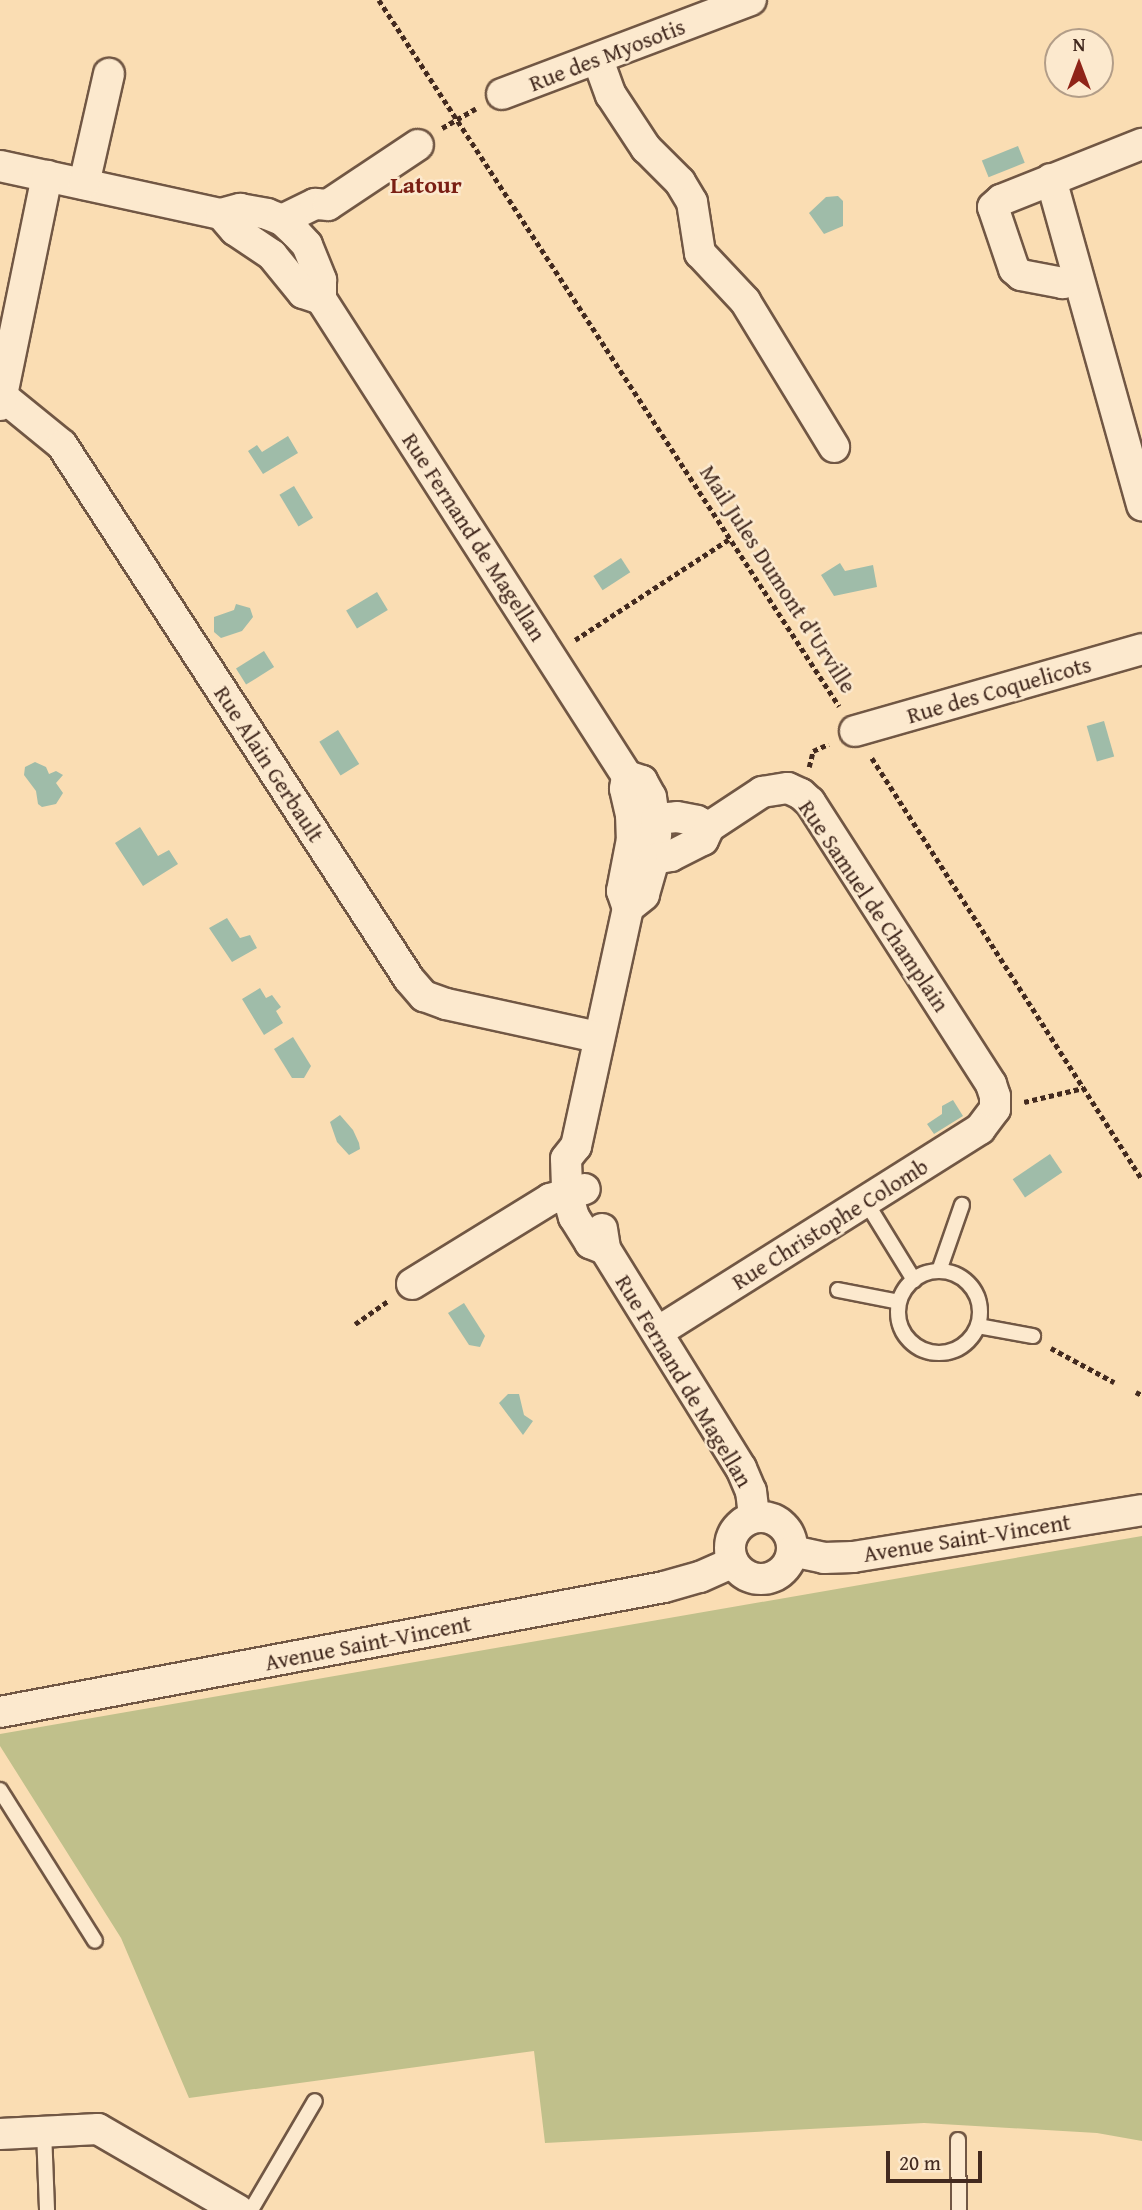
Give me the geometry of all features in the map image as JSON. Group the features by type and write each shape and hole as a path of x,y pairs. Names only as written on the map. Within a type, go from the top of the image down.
{"street":[{"name":"Rue des Myosotis","path":"502,94 751,0"},
{"path":"598,60 611,95 646,148 680,182 692,202 700,253 745,301 834,447"},
{"path":"84,184 108,74"},
{"path":"1077,279 1063,282 1021,275 1014,269 993,207 1001,200 1142,144"},
{"path":"272,255 282,220 315,204 328,205 418,145"},
{"name":"Rue Fernand de Magellan","path":"0,166 221,215 240,209 282,220 307,245 321,280 321,299 626,776 625,789 631,814 632,839 622,891 628,908 597,1037 576,1146 566,1159 576,1191 574,1217 590,1243 605,1249 741,1468 751,1491 754,1517"},
{"path":"1,401 47,176"},
{"path":"1051,179 1142,506"},
{"path":"272,255 307,245 327,215 328,205"},
{"name":"Rue Fernand de Magellan","path":"221,215 234,230 272,255 303,293 321,299"},
{"name":"Rue Alain Gerbault","path":"1,401 62,445 408,979 424,996 446,1004 597,1037"},
{"name":"Rue des Coquelicots","path":"855,731 1142,649"},
{"name":"Rue Fernand de Magellan","path":"626,776 642,781 651,797 656,819 654,859 644,895 628,908"},
{"name":"Rue Samuel de Champlain","path":"654,859 678,853 703,840 709,827 761,792 788,788 801,794 810,802 991,1084 995,1109"},
{"path":"654,859 632,839 656,819 677,817 709,827"},
{"name":"Rue Christophe Colomb","path":"657,1332 980,1129 995,1109"},
{"path":"412,1284 530,1210 576,1191"},
{"name":"Avenue Saint-Vincent","path":"792,1551 824,1558 853,1557 1142,1510"},
{"path":"764,1516 782,1524 789,1532 792,1551 784,1570 766,1579 746,1576 733,1562 730,1543 738,1526 754,1517 764,1516"},
{"name":"Avenue Saint-Vincent","path":"0,1712 664,1587 700,1577 733,1562"},
{"path":"0,2134 99,2129 238,2210"}],"lane":[{"path":"866,1202 914,1280"},
{"path":"939,1271 962,1205"},
{"path":"939,1271 963,1279 972,1288 980,1313 978,1326 961,1347 934,1353 909,1340 898,1315 899,1302 914,1280 939,1271"},
{"path":"838,1290 899,1302"},
{"path":"978,1326 1033,1336"},
{"path":"0,1790 95,1941"},
{"path":"251,2210 315,2101"},
{"path":"44,2132 47,2210"},
{"path":"958,2140 959,2210"}],"path":[{"name":"Mail Jules Dumont d'Urville","path":"379,0 731,538 1142,1179"},
{"path":"550,656 731,538"},
{"path":"801,794 813,751 855,731"},
{"path":"995,1109 1084,1088"},
{"path":"355,1324 412,1284"},
{"path":"1033,1336 1074,1363 1114,1382"},
{"path":"1136,1392 1142,1395"}],"green space":[{"path":"1142,1536 1142,2141 1097,2133 924,2123 545,2143 534,2051 189,2098 121,1938 0,1746 0,1734"}],"shaded area":[{"path":"1018,146 1025,163 989,177 982,161"},
{"path":"838,196 843,201 843,226 824,234 809,213 826,197"},
{"path":"288,436 298,453 263,474 248,451 257,445 262,452"},
{"path":"294,486 313,518 298,526 279,495"},
{"path":"621,558 630,572 603,590 593,576"},
{"path":"840,563 845,571 873,565 877,587 834,596 821,575"},
{"path":"377,592 388,610 357,629 346,611"},
{"path":"236,604 250,608 253,617 242,631 221,638 214,632 214,617 234,610"},
{"path":"264,651 274,667 246,685 236,668"},
{"path":"1104,721 1114,757 1097,762 1087,726"},
{"path":"338,730 359,764 341,776 319,742"},
{"path":"35,762 46,767 49,774 56,771 63,775 56,783 63,793 56,804 42,807 38,804 36,791 24,775 25,767"},
{"path":"140,827 158,856 169,850 178,864 143,886 115,843"},
{"path":"227,918 240,938 250,935 257,948 232,962 209,928"},
{"path":"260,988 266,998 272,995 281,1007 276,1011 283,1023 264,1035 242,999"},
{"path":"293,1037 311,1066 304,1078 292,1078 274,1049"},
{"path":"953,1100 963,1116 934,1134 927,1124 942,1114 942,1106"},
{"path":"340,1115 353,1130 359,1143 360,1149 349,1155 337,1142 330,1122"},
{"path":"1050,1154 1062,1172 1025,1197 1013,1179"},
{"path":"464,1303 485,1336 480,1347 469,1345 448,1313"},
{"path":"508,1394 519,1394 524,1415 533,1421 523,1435 499,1403"}],"district":[{"name":"Latour","path":"426,185"}]}
